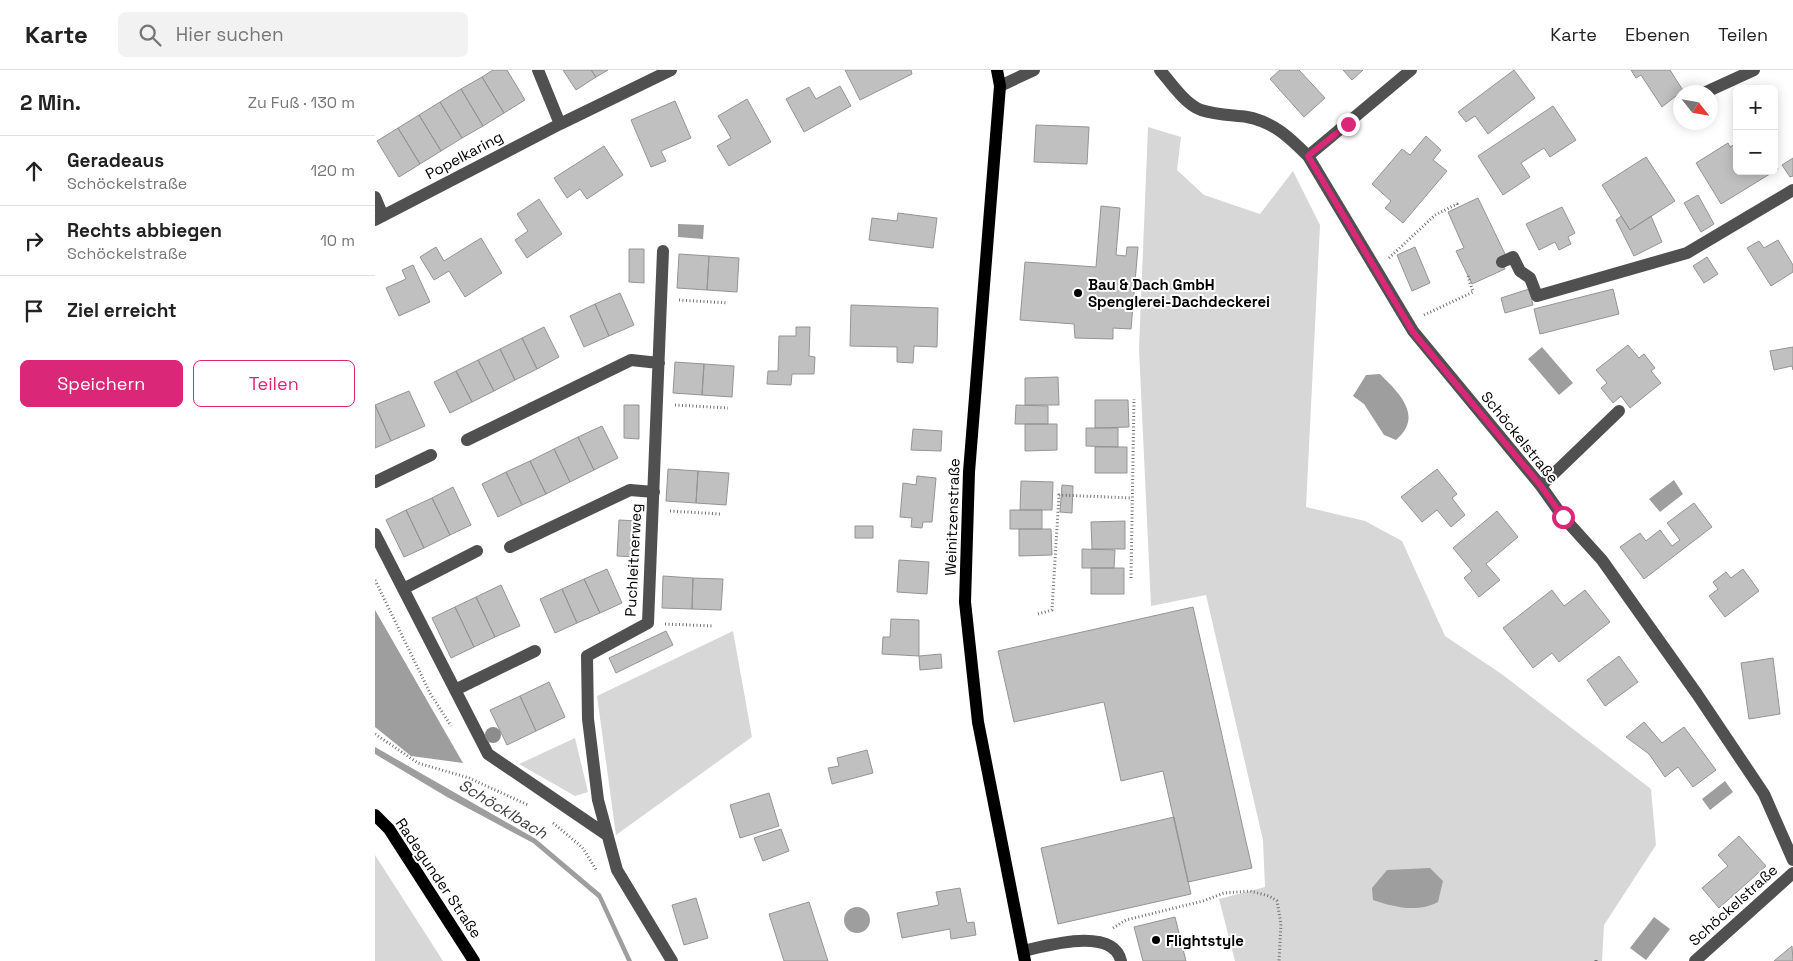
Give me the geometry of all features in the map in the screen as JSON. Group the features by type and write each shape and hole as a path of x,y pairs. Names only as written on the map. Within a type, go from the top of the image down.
{"main road":[{"name":"Weinitzenstraße","path":"997,70 1000,86 969,472 965,602 978,722 1024,956"},
{"name":"Radegunder Straße","path":"375,815 389,829 474,961"}],"street":[{"path":"538,70 560,124"},
{"name":"Popelkaring","path":"375,197 379,218 560,124 671,70"},
{"path":"1000,86 1034,70"},
{"name":"Schöckelstraße","path":"1160,70 1179,93 1200,110 1267,123 1285,132 1308,156 1408,323 1541,486 1563,517 1602,560 1697,694 1763,794 1793,860"},
{"path":"1308,156 1411,70"},
{"path":"1718,86 1754,70"},
{"path":"1502,262 1513,258 1520,271 1531,278 1537,296 1687,253 1793,190"},
{"name":"Puchleitnerweg","path":"663,251 648,623 587,656 589,728 598,800 607,835 617,870 673,961"},
{"path":"467,440 631,360 659,363"},
{"path":"1541,486 1619,411"},
{"path":"375,482 431,455"},
{"path":"510,547 630,490 653,492"},
{"path":"375,534 488,754 607,835"},
{"path":"403,589 477,551"},
{"path":"455,690 535,651"},
{"name":"Schöckelstraße","path":"1695,961 1793,873"},
{"path":"1024,956 1082,940 1103,942 1119,956 1121,961"}],"path":[{"path":"1376,271 1435,215 1457,204 1458,207"},
{"path":"1408,323 1473,292 1466,277 1468,276"},
{"path":"661,299 728,302"},
{"path":"1131,578 1135,399"},
{"path":"657,404 728,408"},
{"path":"1038,614 1052,610 1059,495 1132,498"},
{"path":"653,510 720,514"},
{"path":"648,623 714,626"},
{"path":"375,734 418,763 469,778 536,809"},
{"path":"1091,941 1127,920 1203,901 1224,893 1250,891 1269,896 1277,901 1281,924 1279,961"}],"shaded area":[{"path":"1148,127 1181,137 1177,170 1204,195 1260,214 1293,171 1320,225 1306,507 1365,521 1402,541 1445,636 1503,675 1651,789 1656,845 1604,925 1602,961 1235,961 1219,899 1265,887 1263,840 1206,595 1151,606 1139,349"},
{"path":"678,224 704,225 703,239 678,237"},
{"path":"1542,347 1573,383 1559,395 1528,359"},
{"path":"1380,374 1406,405 1408,422 1404,431 1396,440 1384,435 1364,404 1353,396 1366,375"},
{"path":"1674,480 1683,494 1660,512 1649,499"},
{"path":"375,610 463,763 411,756 375,727"},
{"path":"733,631 752,737 616,835 597,696"},
{"path":"575,738 588,792 575,796 519,764"},
{"name":"Schöcklbach","path":"375,747 536,839 601,894 632,961 627,961 598,898 533,843 447,797 375,754"},
{"path":"1725,781 1733,792 1710,810 1702,799"},
{"path":"375,855 443,961 375,961"},
{"path":"1430,868 1443,881 1438,902 1422,907 1405,908 1373,900 1372,888 1387,870"},
{"path":"857,907 866,911 870,920 866,929 857,933 848,929 844,920 848,911"},
{"path":"1654,917 1670,929 1646,960 1630,948"}],"building":[{"path":"493,70 507,70 525,100 504,113 482,77"},
{"path":"563,70 591,70 596,77 576,90"},
{"path":"591,70 608,70 596,77"},
{"path":"845,70 911,70 912,74 860,100"},
{"path":"1280,70 1299,70 1325,98 1304,117 1270,79"},
{"path":"1343,70 1363,70 1352,80"},
{"path":"1514,70 1535,98 1488,134 1475,116 1466,122 1458,112"},
{"path":"1631,70 1670,70 1680,85 1673,85 1673,98 1662,107 1641,75 1636,78"},
{"path":"482,77 504,113 483,126 461,89"},
{"path":"840,86 851,106 804,132 786,99 809,87 816,99"},
{"path":"461,89 483,126 462,138 440,102"},
{"path":"747,99 771,142 729,166 717,146 731,138 718,116"},
{"path":"675,101 691,138 661,151 666,161 651,167 631,120"},
{"path":"440,102 462,138 441,151 419,115"},
{"path":"1553,106 1576,140 1550,157 1544,148 1521,163 1530,177 1503,195 1478,156"},
{"path":"419,115 441,151 420,164 398,128"},
{"path":"1036,125 1089,127 1087,164 1034,162"},
{"path":"398,128 420,164 399,177 377,141"},
{"path":"1426,136 1441,150 1433,160 1447,171 1403,223 1385,208 1391,201 1372,184 1402,149 1410,155"},
{"path":"1728,143 1730,147 1733,145 1733,175 1768,175 1721,204 1696,163"},
{"path":"604,146 623,175 587,199 580,189 567,198 554,178"},
{"path":"1646,157 1675,201 1630,230 1602,185"},
{"path":"1793,158 1793,176 1790,177 1782,165"},
{"path":"1698,195 1714,224 1701,232 1684,203"},
{"path":"1478,198 1507,258 1501,260 1505,269 1472,284 1456,251 1464,248 1448,212"},
{"path":"539,199 562,234 527,258 515,240 528,231 517,214"},
{"name":"Bau & Dach GmbH Spenglerei-Dachdeckerei","path":"1101,206 1120,208 1116,255 1126,256 1127,247 1138,247 1131,329 1113,328 1113,339 1075,338 1074,324 1020,320 1025,262 1096,267"},
{"path":"1562,207 1575,233 1568,237 1571,244 1559,250 1555,242 1539,250 1526,224"},
{"path":"898,213 937,218 933,248 869,240 872,218 897,221"},
{"path":"1621,216 1630,230 1651,216 1662,242 1634,256 1616,220"},
{"path":"481,238 502,273 465,297 449,271 434,280 420,257 436,247 444,261"},
{"path":"1778,240 1793,265 1793,272 1771,286 1747,248 1759,241 1764,248"},
{"path":"1415,247 1430,283 1412,291 1397,255"},
{"path":"629,249 644,249 644,283 629,282"},
{"path":"679,254 709,256 707,290 677,288"},
{"path":"709,256 739,258 737,292 707,290"},
{"path":"1707,257 1718,274 1704,283 1693,266"},
{"path":"413,265 430,302 399,316 386,288 406,279 402,270"},
{"path":"1529,289 1533,305 1505,313 1501,298"},
{"path":"1613,289 1619,314 1540,334 1534,309"},
{"path":"620,293 634,325 609,336 595,304"},
{"path":"595,304 609,336 584,347 570,316"},
{"path":"851,305 938,308 937,347 914,346 913,363 897,362 897,347 850,346"},
{"path":"544,327 559,357 537,369 522,338"},
{"path":"796,327 810,327 809,356 815,357 814,374 792,374 791,385 767,384 768,371 778,371 779,336 796,336"},
{"path":"522,338 537,369 515,380 500,349"},
{"path":"1628,345 1639,358 1644,354 1655,368 1651,371 1661,383 1630,408 1621,396 1613,403 1601,388 1607,383 1596,370"},
{"path":"1793,347 1793,370 1792,366 1774,370 1770,351"},
{"path":"500,349 515,380 494,391 478,360"},
{"path":"478,360 494,391 472,402 456,371"},
{"path":"675,362 704,364 702,395 673,393"},
{"path":"704,364 734,366 732,397 702,395"},
{"path":"456,371 472,402 450,413 434,382"},
{"path":"1058,377 1059,405 1025,405 1025,378"},
{"path":"409,391 425,426 391,441 375,405"},
{"path":"1095,400 1128,400 1129,427 1095,428"},
{"path":"375,405 391,441 375,448"},
{"path":"624,405 639,405 639,439 624,438"},
{"path":"1016,405 1048,406 1048,424 1015,424"},
{"path":"1025,424 1057,424 1057,450 1025,451"},
{"path":"602,426 618,458 594,470 578,437"},
{"path":"1086,428 1118,428 1118,447 1086,446"},
{"path":"913,429 942,431 941,451 911,450"},
{"path":"578,437 594,470 570,482 554,449"},
{"path":"1095,447 1127,447 1127,473 1095,473"},
{"path":"554,449 570,482 546,494 530,461"},
{"path":"530,461 546,494 522,505 506,472"},
{"path":"668,469 698,471 696,503 666,501"},
{"path":"1437,469 1457,494 1452,498 1465,515 1451,527 1437,510 1422,522 1401,497"},
{"path":"698,471 729,473 726,505 696,503"},
{"path":"506,472 522,505 498,517 482,484"},
{"path":"917,476 936,478 932,522 923,522 922,528 911,527 912,518 900,517 903,483 916,485"},
{"path":"1021,481 1053,482 1052,510 1020,510"},
{"path":"1062,485 1073,486 1072,513 1060,512"},
{"path":"453,487 471,525 450,535 432,498"},
{"path":"432,498 450,535 424,548 406,510"},
{"path":"1694,503 1712,527 1644,579 1620,547 1640,533 1646,541 1660,530 1672,546 1680,540 1667,523"},
{"path":"406,510 424,548 404,557 386,520"},
{"path":"1010,510 1042,510 1042,529 1010,529"},
{"path":"1497,511 1518,537 1486,564 1500,580 1479,597 1464,578 1472,571 1453,548"},
{"path":"619,520 637,521 635,557 617,556"},
{"path":"1125,521 1125,549 1092,549 1091,522"},
{"path":"855,526 873,526 873,538 855,538"},
{"path":"1019,529 1051,529 1052,555 1019,556"},
{"path":"1082,549 1115,550 1114,568 1082,568"},
{"path":"899,560 929,562 927,594 897,592"},
{"path":"1091,568 1124,568 1124,594 1091,594"},
{"path":"607,569 622,603 600,613 584,579"},
{"path":"1743,569 1759,591 1725,617 1709,596 1718,589 1713,582 1726,572 1731,578"},
{"path":"663,576 693,578 692,609 662,608"},
{"path":"693,578 723,579 721,610 692,609"},
{"path":"584,579 600,613 577,623 562,589"},
{"path":"501,585 520,626 495,637 476,597"},
{"path":"562,589 577,623 555,633 540,599"},
{"path":"1552,590 1564,606 1585,590 1610,622 1559,662 1552,653 1533,668 1503,628"},
{"path":"476,597 495,637 474,647 455,607"},
{"path":"455,607 474,647 451,658 432,618"},
{"path":"1193,607 1252,868 1188,882 1163,771 1121,781 1104,702 1014,722 998,651"},
{"path":"891,619 919,620 919,656 882,654 883,637 890,637"},
{"path":"666,631 673,645 616,673 609,658"},
{"path":"941,654 942,668 920,670 919,656"},
{"path":"1619,656 1638,682 1605,706 1587,680"},
{"path":"1773,658 1780,714 1749,719 1741,663"},
{"path":"549,682 565,717 536,731 520,696"},
{"path":"520,696 536,731 507,745 490,710"},
{"path":"1644,722 1662,743 1684,727 1716,770 1693,787 1678,767 1665,777 1649,754 1626,737"},
{"path":"867,750 873,773 832,784 828,768 839,766 837,758"},
{"path":"769,793 779,826 740,838 730,805"},
{"path":"1174,817 1191,894 1058,924 1041,848"},
{"path":"781,829 789,851 763,861 754,838"},
{"path":"1739,836 1766,866 1719,908 1702,888 1728,866 1718,855"},
{"path":"960,888 967,923 974,922 976,935 951,939 950,929 902,938 897,913 939,905 936,892"},
{"path":"696,898 708,938 684,945 672,905"},
{"path":"809,902 828,961 784,961 769,914"},
{"path":"1175,917 1186,961 1143,961 1134,927"},
{"path":"1792,946 1793,961 1774,961"}],"place":[{"name":"Bau & Dach GmbH Spenglerei-Dachdeckerei","path":"1078,293"},
{"name":"Flightstyle","path":"1156,940"}],"route":[{"path":"1348,124 1308,156 1413,332 1435,356 1519,462 1541,486 1563,517"}]}
